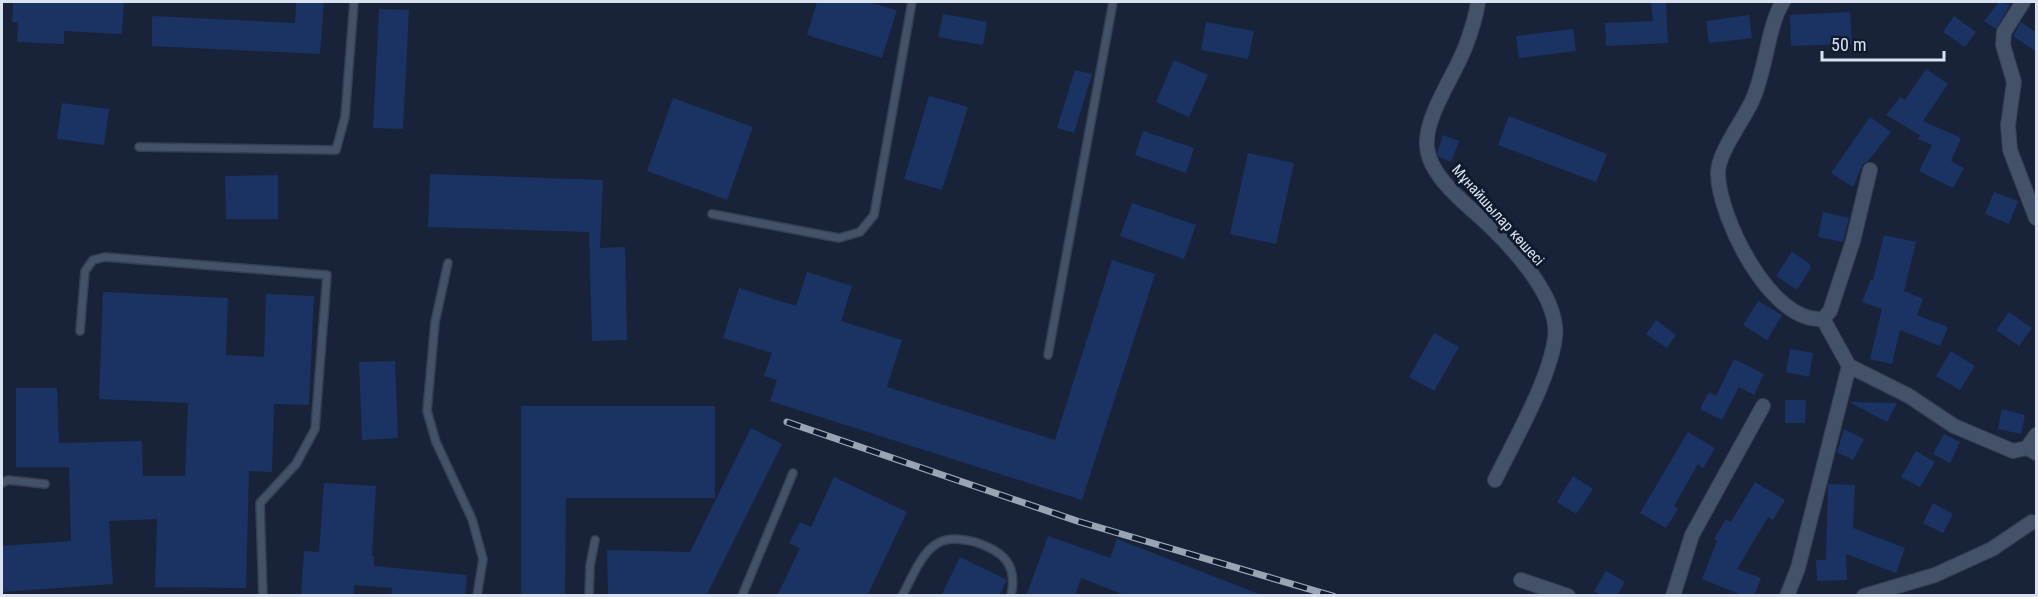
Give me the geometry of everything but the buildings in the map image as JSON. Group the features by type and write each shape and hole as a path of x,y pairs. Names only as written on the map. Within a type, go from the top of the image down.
{"street":[{"name":"Мұнайшылар көшесі","path":"1478,2 1466,45 1436,111 1427,146 1431,160 1444,181 1526,266 1553,317 1555,338 1537,393 1495,480"},
{"path":"1783,2 1776,12 1764,73 1735,136 1722,154 1718,172 1727,213 1747,260 1770,289 1790,308 1808,318 1823,319"},
{"path":"2023,2 2004,32 2003,45 2013,82 2008,125 2010,150 2037,218"},
{"path":"1823,319 1830,311 1853,241 1870,170"},
{"path":"1823,319 1850,366 1909,396 1954,426 2013,451 2032,451 2037,435"},
{"path":"1787,596 1798,568 1850,366"},
{"path":"1673,596 1692,535 1763,406"},
{"path":"1864,596 1935,575 1992,549 2032,522"},
{"path":"1521,580 1568,596"}],"lane":[{"path":"138,147 336,150 345,117 354,2"},
{"path":"712,214 839,238 860,232 874,215 912,2"},
{"path":"1048,355 1113,2"},
{"path":"80,331 85,271 93,260 105,257 327,275 315,429 296,464 260,503 263,596"},
{"path":"448,263 435,322 427,411 436,442 472,519 483,559 477,596"},
{"path":"742,596 793,473"},
{"path":"2,483 8,480 45,484"},
{"path":"902,596 927,552 935,544 947,539 963,539 995,548 1005,557 1013,573 1011,596"},
{"path":"589,596 590,566 595,540"}],"railway":[{"path":"787,422 1077,521 1333,596"}]}
